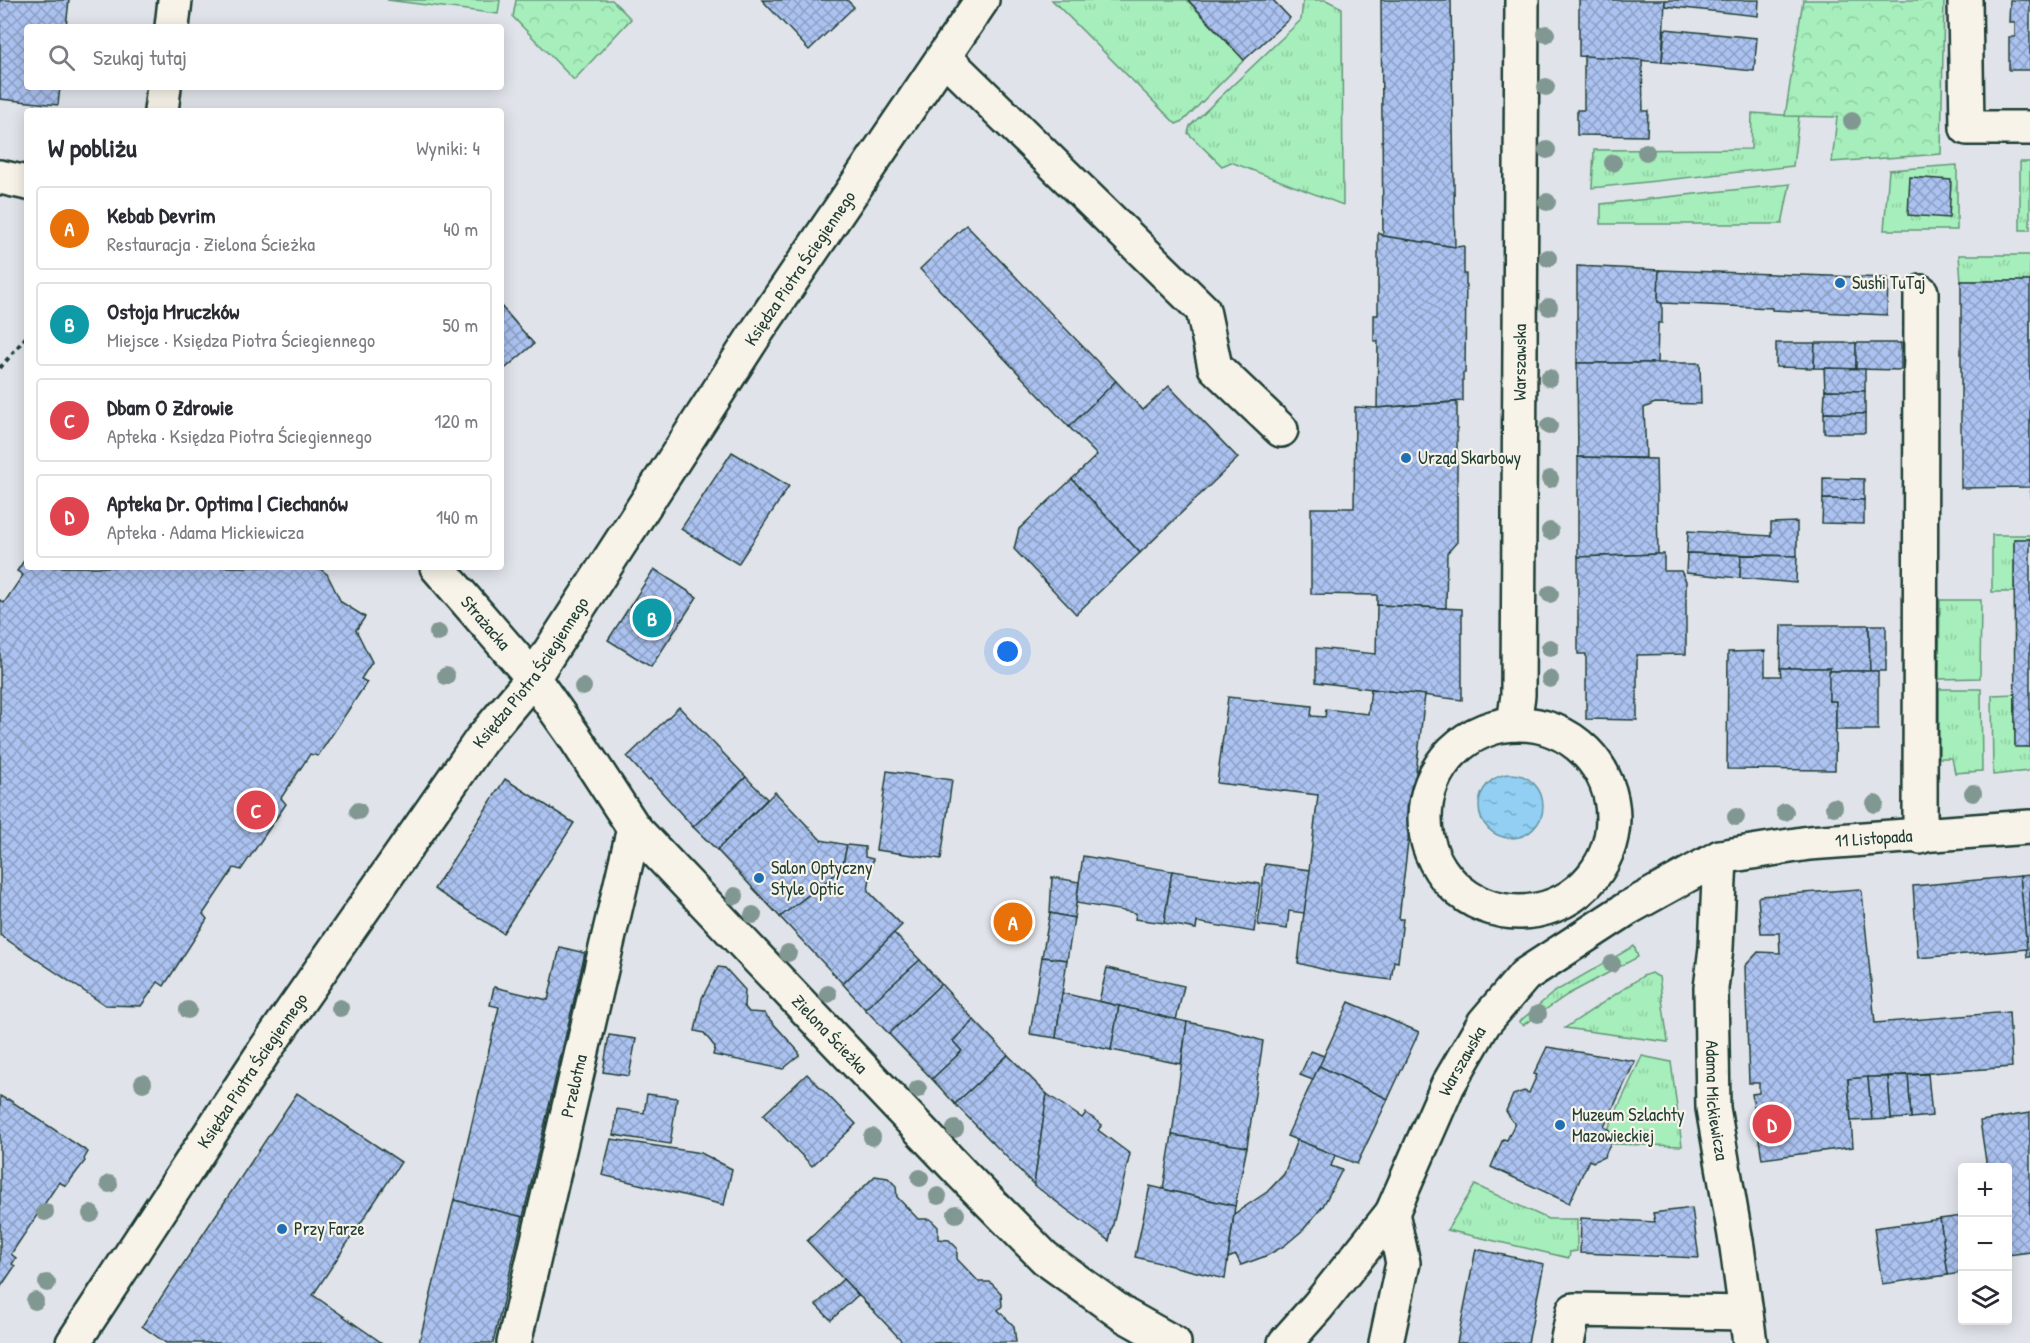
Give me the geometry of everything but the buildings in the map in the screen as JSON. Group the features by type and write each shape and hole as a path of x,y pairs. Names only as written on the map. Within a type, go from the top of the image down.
{"street":[{"path":"172,24 175,0"},
{"name":"Księdza Piotra Ściegiennego","path":"74,1343 265,1050 481,740 533,678 758,330 982,0"},
{"name":"Warszawska","path":"1514,724 1518,695 1522,0"},
{"path":"1965,0 1967,128 2030,128"},
{"path":"944,57 1203,310 1215,367 1281,430"},
{"path":"161,108 164,90"},
{"path":"0,177 24,182"},
{"path":"1920,837 1921,292"},
{"name":"Strażacka","path":"440,570 533,678"},
{"name":"Zielona Ścieżka","path":"533,678 634,828 963,1175 1045,1258 1124,1315 1174,1343"},
{"path":"1514,724 1543,727 1570,739 1593,758 1608,784 1614,813 1611,840 1601,864 1585,886 1562,903 1534,911 1507,911 1480,904 1454,886 1435,861 1426,831 1426,801 1437,771 1457,747 1484,730 1514,724"},
{"name":"11 Listopada","path":"1720,857 1809,843 1920,837 2030,827"},
{"name":"Przelotna","path":"514,1343 634,828"},
{"name":"Warszawska","path":"1285,1343 1318,1306 1392,1213 1448,1085 1484,1023 1525,975 1628,908 1720,857"},
{"name":"Adama Mickiewicza","path":"1720,857 1716,948 1711,988 1713,1108 1748,1328"},
{"path":"1386,1343 1402,1263 1392,1213"},
{"path":"1567,1343 1574,1310 1748,1328"}],"path":[{"path":"0,368 24,340"}],"green space":[{"path":"387,0 500,0 498,14"},
{"path":"516,0 612,0 631,19 574,80 513,17"},
{"path":"1052,0 1187,0 1244,60 1183,121 1176,124"},
{"path":"1303,0 1326,0 1342,8 1343,205 1231,162 1222,166 1188,133 1190,126 1301,20"},
{"path":"1803,0 1944,0 1941,154 1832,162 1837,117 1785,116"},
{"path":"1752,113 1799,116 1793,166 1592,188 1594,150 1751,149"},
{"path":"2020,162 2030,162 2030,230 2020,230"},
{"path":"1957,165 1957,230 1884,230 1889,170"},
{"path":"1790,184 1782,224 1601,224 1601,204"},
{"path":"1959,255 2030,255 2030,281 1961,281"},
{"path":"1992,535 2030,535 2030,539 2014,539 2014,592 1992,592"},
{"path":"1940,600 1981,600 1980,678 1939,679"},
{"path":"1939,689 1981,689 1982,771 1955,773 1952,758 1939,758"},
{"path":"2015,694 2015,746 2030,747 2030,768 2028,771 1993,775 1992,695"},
{"path":"1634,946 1638,957 1567,995 1523,1025 1519,1022 1554,992"},
{"path":"1651,973 1659,977 1668,1042 1565,1028 1643,976"},
{"path":"1642,1056 1671,1062 1682,1146 1613,1144 1609,1127"},
{"path":"1475,1185 1548,1219 1577,1219 1577,1251 1570,1252 1569,1258 1447,1230"}],"water":[{"path":"1505,774 1517,774 1534,783 1541,794 1543,806 1541,818 1534,829 1517,838 1505,838 1493,833 1484,824 1479,812 1479,800 1484,788 1493,779"}],"place":[{"name":"Sushi TuTaj","path":"1840,283"},
{"name":"Urząd Skarbowy","path":"1406,458"},
{"name":"Ostoja Mruczków","path":"652,618"},
{"name":"Dbam O Zdrowie","path":"256,810"},
{"name":"Salon Optyczny Style Optic","path":"759,878"},
{"name":"Kebab Devrim","path":"1013,922"},
{"name":"Apteka Dr. Optima | Ciechanów","path":"1772,1124"},
{"name":"Muzeum Szlachty Mazowieckiej","path":"1560,1125"},
{"name":"Przy Farze","path":"282,1229"}]}
